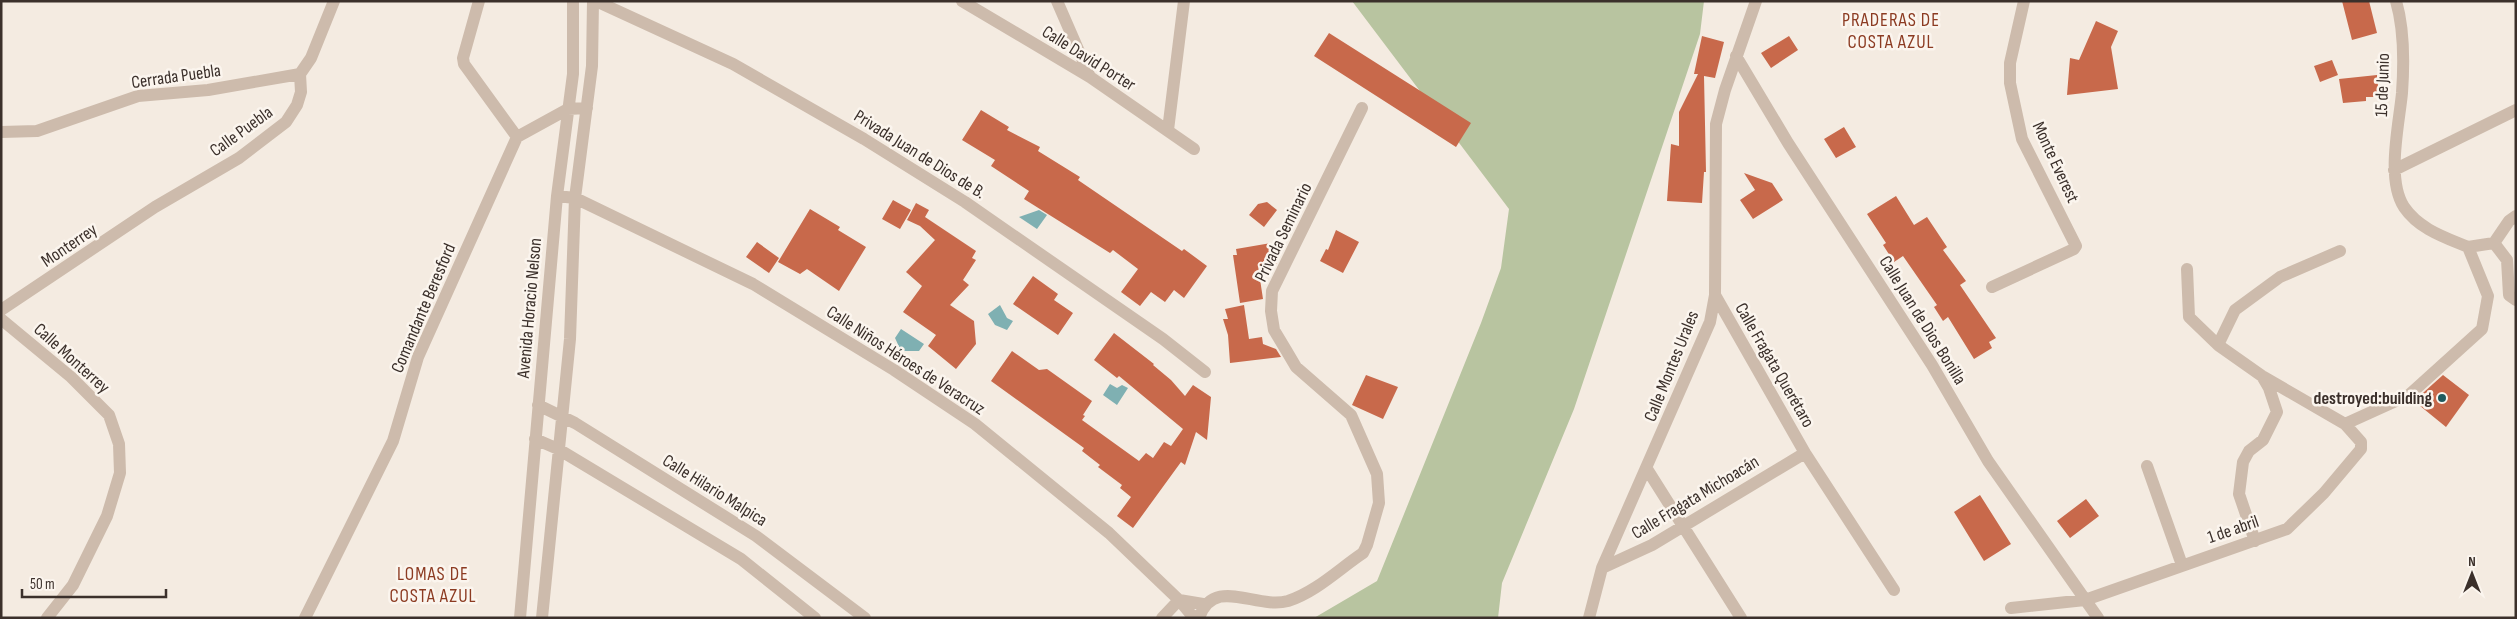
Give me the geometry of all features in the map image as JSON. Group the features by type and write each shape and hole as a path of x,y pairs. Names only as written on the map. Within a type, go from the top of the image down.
{"street":[{"path":"300,74 311,58 334,1"},
{"path":"479,1 463,58 464,64 517,137 568,109 587,108"},
{"path":"542,618 570,339 575,198 592,66 593,1 574,4"},
{"name":"Privada Juan de Dios de B.","path":"593,1 732,64 864,139 965,202 1163,338 1205,372"},
{"name":"Calle David Porter","path":"962,1 1090,77 1194,148"},
{"path":"1057,1 1090,77"},
{"path":"1168,130 1184,1"},
{"name":"Calle Montes Urales","path":"1589,618 1602,568 1710,322 1715,295 1716,124 1736,56 1756,1"},
{"name":"Monte Everest","path":"1992,287 2074,249 2076,246 2022,139 2010,83 2010,63 2024,1"},
{"name":"15 de Junio","path":"2396,1 2401,35 2402,91 2394,170 2398,197 2405,208 2428,230 2468,247"},
{"name":"Avenida Horacio Nelson","path":"520,618 557,196 573,74 574,4"},
{"name":"Calle Juan de Dios Bonilla","path":"1736,56 1788,143 1932,365 1988,461 2098,618"},
{"name":"Cerrada Puebla","path":"1,132 37,131 138,96 208,90 300,74"},
{"name":"Calle Puebla","path":"155,207 239,158 286,122 298,105 301,92 300,74"},
{"name":"Privada Seminario","path":"1179,600 1203,604 1215,596 1286,601 1313,590 1363,553 1367,545 1379,503 1377,474 1351,415 1296,367 1274,330 1271,311 1272,291 1362,108"},
{"path":"2394,170 2516,110"},
{"name":"Comandante Beresford","path":"305,618 393,441 418,357 517,137"},
{"name":"Calle Niños Héroes de Veracruz","path":"557,196 575,198 753,284 894,370 983,430 1108,533 1179,600 1194,618"},
{"name":"Monterrey","path":"1,310 155,207"},
{"path":"2187,269 2189,317 2218,345 2262,376 2345,424 2408,395 2482,329 2488,296 2468,247 2494,243 2509,221 2516,216"},
{"path":"2494,243 2507,260 2510,295 2516,300"},
{"path":"2218,345 2235,310 2280,277 2340,252"},
{"name":"Calle Fragata Querétaro","path":"1715,295 1805,453 1894,590"},
{"name":"Calle Monterrey","path":"1,319 71,377 109,415 119,444 120,473 107,516 73,585 47,618"},
{"path":"2255,541 2239,494 2243,462 2249,451 2263,440 2277,412 2269,388 2262,376"},
{"name":"Calle Hilario Malpica","path":"538,405 562,416 756,536 865,618"},
{"name":"1 de abril","path":"2011,608 2084,600 2287,529 2324,493 2362,446 2361,442 2345,424"},
{"path":"535,439 558,449 741,559 815,618"},
{"name":"Calle Fragata Michoacán","path":"1602,568 1652,545 1682,525 1805,453"},
{"path":"2147,466 2182,565"},
{"path":"1647,469 1741,618"},
{"path":"1162,618 1179,600"},
{"path":"1199,618 1203,604"}],"green space":[{"path":"1352,1 1704,1 1700,34 1574,409 1502,583 1498,618 1314,618 1377,581 1481,323 1501,268 1509,209"}],"water":[{"path":"1039,210 1047,215 1037,229 1019,217"},
{"path":"1000,305 1007,318 1013,321 1007,330 995,325 988,314"},
{"path":"901,329 924,344 919,351 901,351 895,338"},
{"path":"1110,384 1117,388 1122,385 1128,388 1117,405 1103,395"}],"building":[{"path":"2342,1 2369,1 2377,33 2352,40"},
{"path":"2096,21 2118,31 2111,47 2118,89 2067,95 2070,58 2079,60"},
{"path":"1329,33 1471,123 1456,147 1314,56"},
{"path":"1702,36 1724,42 1715,78 1704,76 1706,172 1704,172 1702,203 1667,201 1671,144 1679,146 1679,112 1698,74 1694,74"},
{"path":"1789,36 1798,50 1771,68 1761,53"},
{"path":"2332,60 2338,75 2320,82 2314,66"},
{"path":"2377,75 2379,97 2366,97 2366,101 2343,103 2339,79"},
{"path":"981,110 1009,127 1007,130 1040,147 1038,151 1080,177 1078,180 1207,266 1184,298 1174,290 1165,302 1151,292 1140,306 1121,292 1138,269 1113,250 1110,253 1024,199 1029,191 991,166 995,160 962,140"},
{"path":"1844,127 1856,147 1836,158 1824,139"},
{"path":"1744,173 1772,183 1783,200 1753,219 1740,200 1755,190"},
{"path":"1896,196 1914,225 1927,217 1947,247 1943,250 1966,281 1960,285 1996,338 1989,342 1992,348 1974,359 1948,317 1943,321 1934,307 1937,305 1903,256 1894,262 1883,245 1886,243 1867,214"},
{"path":"893,200 911,210 900,229 882,219"},
{"path":"1267,202 1277,210 1264,227 1249,215 1258,204"},
{"path":"916,203 929,210 925,217 976,251 972,258 976,260 963,280 969,285 950,305 974,321 976,344 956,369 928,346 936,335 903,312 922,286 906,272 935,240 920,226 907,220"},
{"path":"810,209 840,227 838,230 866,247 839,291 807,269 800,274 778,262"},
{"path":"1336,230 1359,242 1343,273 1320,261 1326,249 1328,250"},
{"path":"757,242 779,258 769,273 746,257"},
{"path":"1271,243 1272,248 1277,247 1278,260 1276,264 1258,266 1263,299 1240,303 1233,255 1237,255 1236,249"},
{"path":"1033,276 1058,294 1054,300 1073,313 1058,335 1013,304"},
{"path":"1244,305 1249,339 1262,337 1263,344 1276,349 1281,357 1230,363 1228,335 1223,319 1228,319 1225,309"},
{"path":"1114,333 1154,364 1185,396 1193,385 1211,397 1207,440 1196,432 1185,465 1181,462 1133,528 1117,516 1131,497 1120,488 1122,485 1098,467 1100,465 1082,451 1084,448 991,381 1012,351 1039,370 1047,369 1092,401 1082,420 1139,461 1146,453 1153,458 1164,442 1171,446 1183,429 1119,376 1117,378 1094,360"},
{"path":"1366,375 1398,387 1383,419 1352,405"},
{"name":"destroyed:building","path":"2443,375 2469,395 2446,427 2414,401"},
{"path":"1980,495 2011,544 1984,561 1954,512"},
{"path":"2086,499 2099,516 2070,538 2057,521"}],"place":[{"name":"destroyed:building","path":"2442,398"}],"district":[{"name":"PRADERAS DE COSTA AZUL","path":"1891,30"},
{"name":"LOMAS DE COSTA AZUL","path":"433,584"}]}
